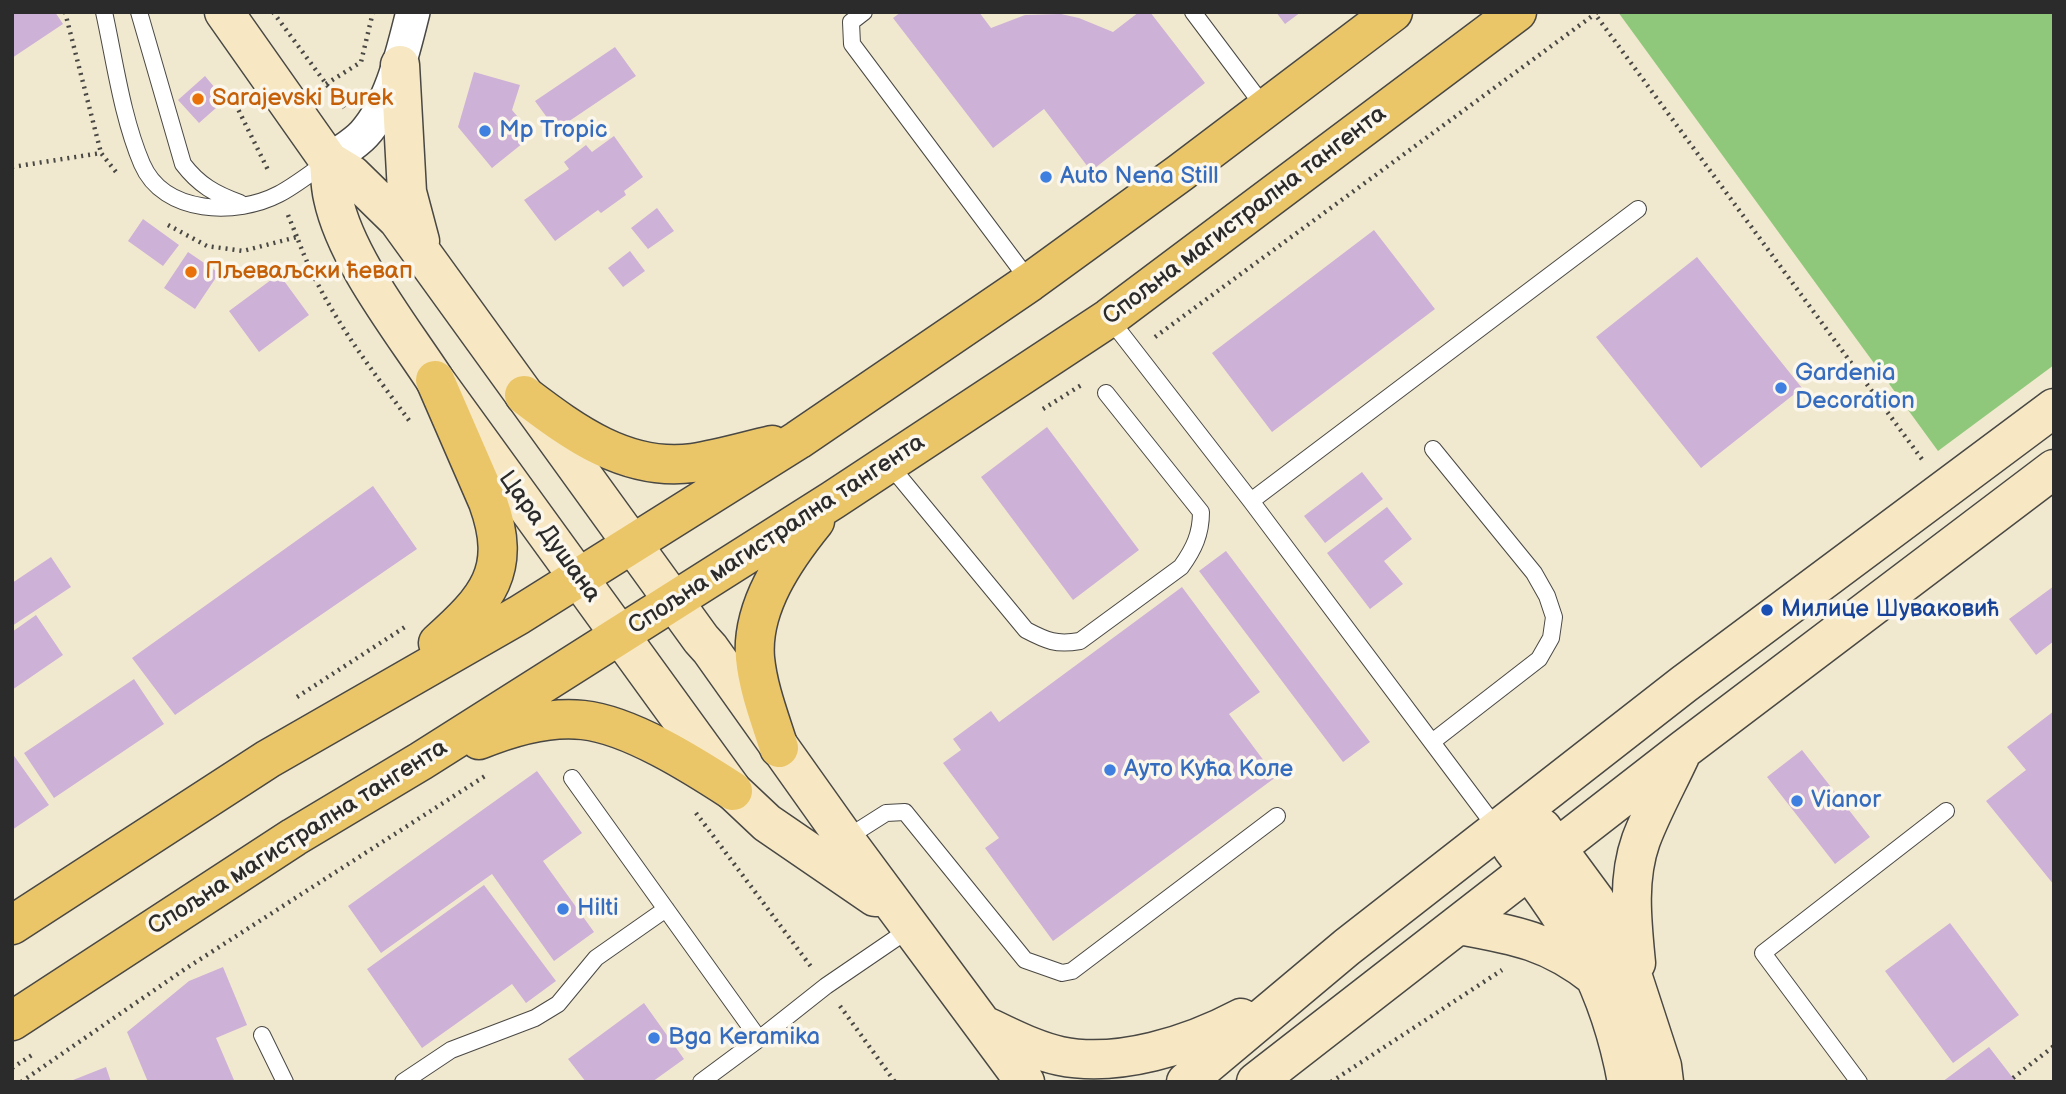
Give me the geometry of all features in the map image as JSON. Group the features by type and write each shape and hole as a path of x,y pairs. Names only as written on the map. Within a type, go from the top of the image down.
{"main road":[{"name":"Цара Душана","path":"224,12 329,160 352,175 398,220 845,839 1025,1082"},
{"path":"12,925 268,759 579,579 798,440 1030,282 1393,12"},
{"name":"Спољна магистрална тангента","path":"12,1021 294,837 421,761 833,500 1109,318 1517,12"},
{"path":"400,65 407,192 426,260"},
{"name":"Цара Душана","path":"329,160 332,196 357,258 435,380 733,791 748,807 783,834 907,922"},
{"path":"374,696 413,666 476,608 495,570 499,543 495,523 435,380"},
{"path":"524,395 583,437 610,452 644,462 692,463 798,440"},
{"path":"1186,1082 1292,991 1684,684 2054,408"},
{"path":"1256,1082 1683,750 2054,469"},
{"path":"779,748 761,690 755,658 757,629 778,573 833,500"},
{"path":"421,761 451,752 508,728 582,720 614,728 650,744 733,791"},
{"path":"1639,993 1631,905 1634,872 1641,841 1683,750"},
{"path":"1512,818 1543,858 1595,900 1631,971 1662,1066 1664,1082"},
{"path":"1543,858 1565,919 1597,978 1609,1007 1627,1082"},
{"path":"1459,925 1516,935 1559,951 1597,978"},
{"path":"982,1024 1030,1047 1059,1056 1106,1058 1146,1053 1210,1034 1292,991"}],"street":[{"path":"329,160 364,134 382,105 400,65 413,12"}],"lane":[{"path":"104,12 122,97 143,166 153,181 175,198 208,208 248,206 280,193 329,160"},
{"path":"139,12 183,164 196,180 214,194 248,206"},
{"path":"864,12 851,22 852,44 1030,282"},
{"path":"1193,12 1265,108"},
{"path":"1251,501 1638,209"},
{"path":"1109,318 1432,742 1512,818"},
{"path":"888,463 1026,630 1062,644 1080,641 1181,567 1192,552 1201,530 1201,512 1106,393"},
{"path":"1432,742 1539,659 1551,638 1554,617 1547,596 1534,573 1433,449"},
{"path":"572,778 759,1040"},
{"path":"1859,1082 1763,953 1945,811"},
{"path":"845,839 886,814 905,812 1025,960 1062,973 1072,971 1277,817"},
{"path":"403,1082 451,1050 535,1018 558,1004 596,958 666,909"},
{"path":"701,1082 759,1040 907,922"},
{"path":"262,1035 285,1082"}],"path":[{"path":"65,12 101,153"},
{"path":"273,12 364,134"},
{"path":"326,84 361,62 373,12"},
{"path":"1597,12 1595,14 1944,490"},
{"path":"21,1082 185,969 487,775"},
{"path":"1331,1082 1498,973 1508,965 1516,935"},
{"path":"2013,1078 2054,1046"},
{"path":"12,1068 36,1053"}],"green space":[{"path":"1618,12 2054,12 2054,365 1938,451"}],"building":[{"path":"12,12 55,12 63,24 12,58"},
{"path":"901,12 979,12 991,28 1025,15 1061,14 1079,18 1113,32 1139,12 1150,12 1205,83 1091,171 1044,109 993,148 893,18"},
{"path":"1276,12 1301,12 1285,24"},
{"path":"615,47 636,76 556,130 535,101"},
{"path":"474,72 520,85 512,110 533,135 492,168 458,127"},
{"path":"205,76 225,100 199,123 178,100"},
{"path":"614,136 643,177 624,191 626,195 601,213 598,210 555,241 524,200 569,169 564,162 586,145 592,152"},
{"path":"657,208 674,231 648,249 631,228"},
{"path":"143,219 179,245 163,266 128,241"},
{"path":"1374,230 1435,309 1272,432 1212,353"},
{"path":"630,251 645,271 623,287 608,268"},
{"path":"188,252 219,273 195,309 164,288"},
{"path":"1697,257 1802,388 1701,468 1596,337"},
{"path":"279,274 309,315 259,352 229,311"},
{"path":"1047,427 1139,550 1073,600 981,477"},
{"path":"1362,472 1383,499 1325,543 1304,516"},
{"path":"373,486 417,549 175,715 132,658"},
{"path":"1387,507 1412,539 1384,561 1403,584 1370,609 1327,553"},
{"path":"1226,551 1370,742 1343,762 1199,571"},
{"path":"51,557 71,587 12,626 12,583"},
{"path":"2054,586 2054,641 2036,655 2009,619"},
{"name":"Ауто Кућа Коле","path":"1182,587 1260,692 1229,714 1276,777 1053,941 985,848 999,838 943,763 961,750 953,739 991,711 999,722"},
{"path":"36,615 63,655 12,690 12,632"},
{"path":"134,679 164,724 54,798 24,753"},
{"path":"2054,711 2054,885 1986,801 2026,770 2007,747"},
{"path":"1802,750 1870,837 1835,864 1767,777"},
{"path":"12,753 49,805 12,830"},
{"path":"537,771 582,833 543,861 594,932 554,961 492,874 381,953 348,906"},
{"path":"484,885 556,981 526,1003 512,984 422,1048 367,969"},
{"path":"1950,923 2019,1015 1953,1063 1885,971"},
{"path":"223,967 247,1025 216,1038 234,1080 148,1082 127,1032 189,981"},
{"path":"644,1003 684,1059 652,1082 586,1082 568,1059"},
{"path":"1989,1047 2016,1082 1942,1082"},
{"path":"106,1067 111,1082 68,1082"}],"place":[{"name":"Sarajevski Burek","path":"198,99"},
{"name":"Mp Tropic","path":"485,131"},
{"name":"Auto Nena Still","path":"1046,177"},
{"name":"Пљеваљски ћевап","path":"191,272"},
{"name":"Gardenia Decoration","path":"1781,388"},
{"name":"Милице Шуваковић","path":"1767,610"},
{"name":"Ауто Кућа Коле","path":"1110,770"},
{"name":"Vianor","path":"1797,801"},
{"name":"Hilti","path":"563,909"},
{"name":"Bga Keramika","path":"654,1038"}]}
